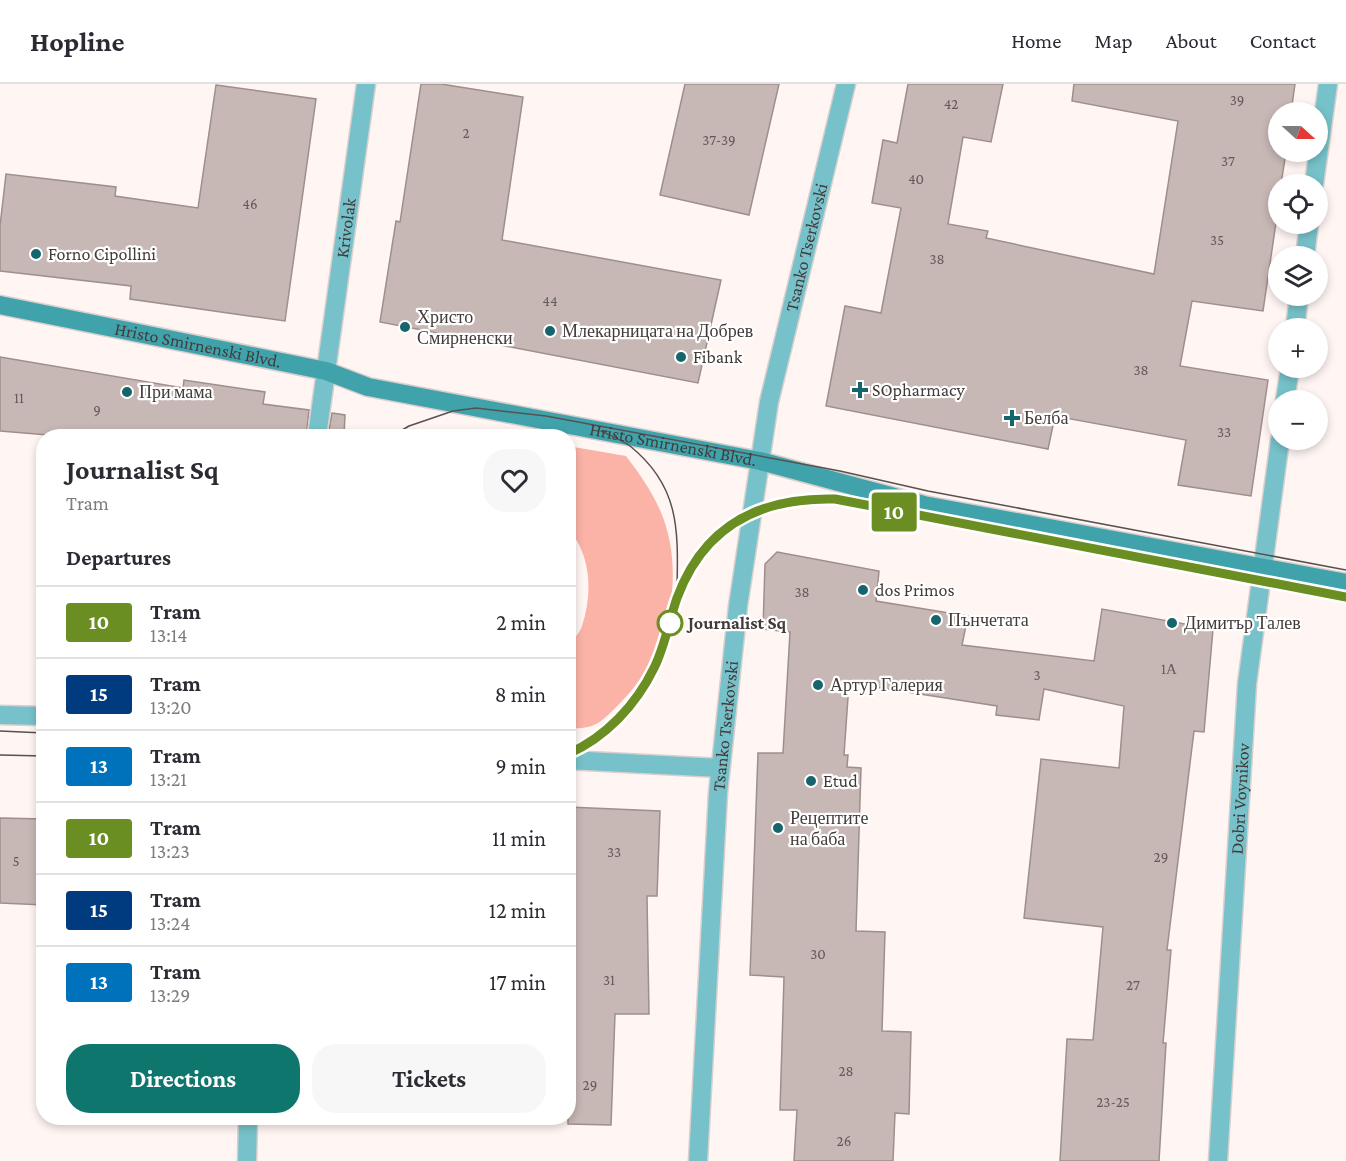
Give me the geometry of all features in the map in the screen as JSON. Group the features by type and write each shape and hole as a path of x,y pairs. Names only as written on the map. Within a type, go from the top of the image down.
{"street":[{"name":"Krivolak","path":"318,429 366,84"},
{"name":"Tsanko Tserkovski","path":"698,1161 720,768 737,615 769,402 846,84"},
{"path":"1315,174 1328,84"},
{"name":"Hristo Smirnenski Blvd.","path":"0,305 326,371 368,387 760,461 924,505 1346,584"},
{"name":"Dobri Voynikov","path":"1218,1161 1247,684 1279,450"},
{"path":"0,715 36,716"},
{"path":"576,760 720,768"},
{"path":"247,1161 248,1125"}],"shaded area":[{"path":"576,447 626,456 653,496 668,534 672,559 669,611 652,660 639,682 610,714 593,725 576,728 576,636 586,613 589,588 582,551 576,540"}],"building":[{"path":"421,84 441,84 523,97 502,240 721,280 698,383 380,322 396,221 400,222"},
{"path":"685,84 779,84 749,215 660,195"},
{"path":"908,84 1003,84 991,142 963,137 948,224 988,231 986,238 1154,274 1178,121 1072,101 1074,84 1295,84 1292,102 1268,102 1268,162 1284,162 1283,174 1268,174 1268,234 1274,234 1273,246 1268,246 1268,277 1263,311 1192,301 1180,366 1268,380 1251,496 1178,485 1186,440 1055,416 1048,449 826,406 845,306 881,313 901,208 872,203 883,140 897,143"},
{"path":"216,85 316,99 285,321 130,299 131,286 0,271 0,226 6,174 116,187 115,196 198,208"},
{"path":"0,357 183,388 184,380 265,392 263,404 309,410 307,429 36,429 36,434 0,431"},
{"path":"332,413 345,415 344,429 329,429"},
{"path":"777,552 879,571 876,601 968,616 962,645 1094,661 1102,609 1213,629 1204,732 1194,731 1167,950 1171,950 1163,1043 1166,1043 1159,1161 1060,1161 1067,1039 1093,1040 1103,927 1024,918 1041,759 1119,768 1124,706 1044,689 1039,720 996,715 997,706 849,683 844,755 848,755 847,767 861,768 856,931 885,932 882,1031 911,1032 909,1114 895,1113 893,1161 794,1161 797,1110 780,1110 784,977 750,975 758,753 783,753 790,632 763,629 765,564"},
{"path":"576,807 660,811 657,896 647,896 649,1014 615,1014 611,1125 576,1124"},
{"path":"0,818 36,819 36,905 0,903"}],"tram line":[{"path":"404,429 453,411 476,408 546,416 1346,570"},
{"path":"601,431 630,446 647,462 668,494 676,530 677,591"},
{"name":"10","path":"576,751 611,727 642,690 655,667 686,578 712,540 730,525 752,512 779,502 807,498 835,499 921,518 1346,597"},
{"path":"576,750 595,739 618,719 647,682 658,660 677,598 703,551 719,534 738,520 783,503 835,499 1346,597"},
{"path":"0,731 36,733"},
{"path":"0,755 36,756"}],"place":[{"name":"Forno Cipollini","path":"36,254"},
{"name":"Христо Смирненски","path":"405,327"},
{"name":"Млекарницата на Добрев","path":"550,331"},
{"name":"Fibank","path":"681,357"},
{"name":"SOpharmacy","path":"860,390"},
{"name":"При мама","path":"127,392"},
{"name":"Белба","path":"1012,418"},
{"name":"dos Primos","path":"863,590"},
{"name":"Пънчетата","path":"936,620"},
{"name":"Journalist Sq","path":"670,623"},
{"name":"Димитър Талев","path":"1172,623"},
{"name":"Артур Галерия","path":"818,685"},
{"name":"Etud","path":"811,781"},
{"name":"Рецептите на баба","path":"778,828"}]}
